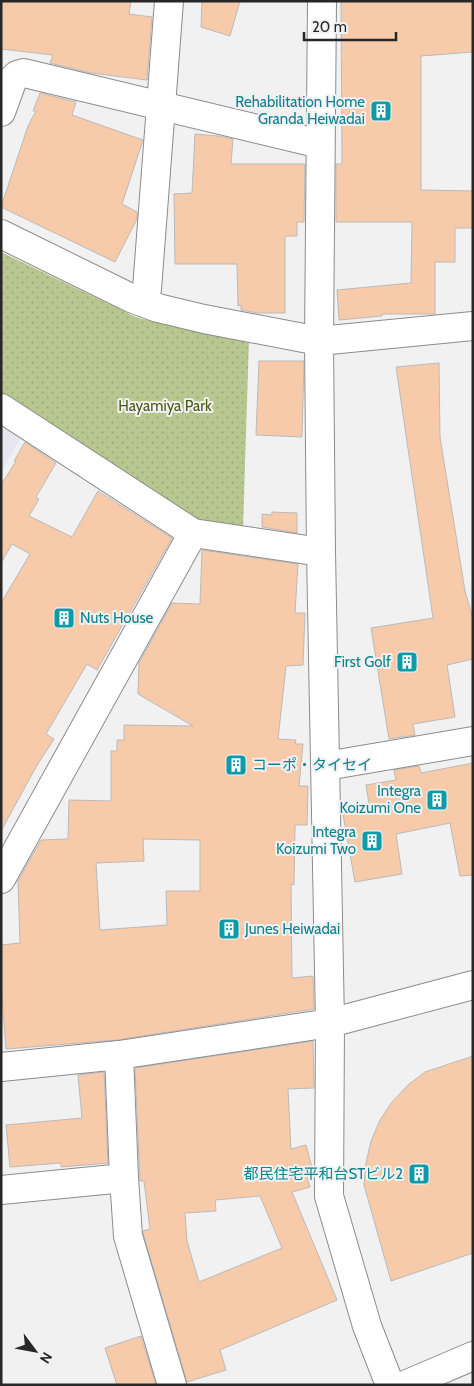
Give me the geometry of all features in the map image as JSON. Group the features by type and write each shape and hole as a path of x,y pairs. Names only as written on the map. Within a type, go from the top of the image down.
{"street":[{"path":"144,303 148,289 169,1"},
{"path":"322,1 319,341 330,1023 329,1196 367,1326 390,1385"},
{"path":"1,112 13,79 17,75 24,73 320,144"},
{"path":"1,234 144,303 204,319 319,341 473,326"},
{"path":"1,408 193,533 321,552"},
{"path":"1,879 193,533"},
{"path":"326,766 473,741"},
{"path":"1,1067 119,1055 330,1023 473,985"},
{"path":"119,1055 128,1236 172,1385"},
{"path":"1,1190 124,1178"},
{"path":"405,1385 473,1356"}],"shaded area":[{"path":"1,423 21,437 1,473"}],"green space":[{"name":"Hayamiya Park","path":"1,252 138,318 249,339 243,528 198,522 1,398"}],"building":[{"path":"1,1 131,1 129,14 152,17 147,80 91,73 50,63 53,55 1,49"},
{"path":"202,1 240,1 230,36 201,27"},
{"name":"Rehabilitation Home Granda Heiwadai","path":"341,1 473,1 473,52 421,56 421,190 473,191 473,228 455,228 455,262 435,262 435,314 382,314 382,316 339,320 337,290 411,283 412,222 336,222 336,164 342,164"},
{"path":"40,93 76,102 72,115 143,140 122,204 137,212 137,219 115,262 1,207 28,126 36,111 33,111"},
{"path":"195,134 233,139 231,164 305,164 304,222 297,222 297,236 285,236 285,313 258,313 241,310 241,305 238,306 237,264 175,264 174,194 192,193"},
{"path":"259,361 304,361 302,437 256,435"},
{"path":"439,363 440,437 465,591 473,619 473,659 447,665 455,717 413,724 415,735 389,739 371,628 433,618 396,367"},
{"path":"25,442 56,463 36,497 39,499 29,516 72,537 98,491 172,538 97,670 87,664 46,734 54,739 36,767 1,831 1,603 30,554 12,544 1,563 1,485"},
{"path":"272,512 297,513 297,533 262,527 262,514 272,515"},
{"path":"202,550 298,564 295,613 305,613 303,665 286,666 278,739 296,740 295,744 303,744 299,786 308,786 307,825 295,825 294,885 291,884 292,978 313,976 314,1009 117,1040 6,1049 1,985 1,945 20,943 18,881 41,840 68,839 69,800 111,801 111,751 117,751 117,740 124,740 124,725 193,726 138,694 139,663 172,603 200,604","holes":["143,839 200,840 200,891 166,891 167,925 100,930 96,863 144,861"]},
{"path":"473,763 473,875 460,876 450,823 396,834 402,874 355,882 342,809 369,804 366,785 396,780 394,770 419,766 421,773"},
{"path":"313,1041 314,1088 288,1089 291,1149 306,1145 314,1175 307,1177 310,1187 292,1192 337,1300 220,1350 226,1370 187,1382 143,1233 143,1231 150,1229 144,1181 140,1181 135,1068","holes":["260,1196 282,1248 199,1282 187,1241 185,1213 216,1211 215,1200"]},
{"name":"都民住宅平和台STビル2","path":"473,1056 473,1253 391,1281 364,1185 371,1141 380,1120 392,1102 408,1085 425,1072"},
{"path":"104,1072 108,1163 61,1167 61,1163 10,1167 6,1125 82,1118 78,1075"},
{"path":"141,1336 156,1385 117,1385 105,1348"}],"place":[{"name":"Rehabilitation Home Granda Heiwadai","path":"381,111"},
{"name":"Nuts House","path":"64,618"},
{"name":"First Golf","path":"407,662"},
{"name":"コーポ・タイセイ","path":"236,765"},
{"name":"Integra Koizumi One","path":"437,800"},
{"name":"Integra Koizumi Two","path":"372,841"},
{"name":"Junes Heiwadai","path":"229,929"},
{"name":"都民住宅平和台STビル2","path":"419,1174"}]}
